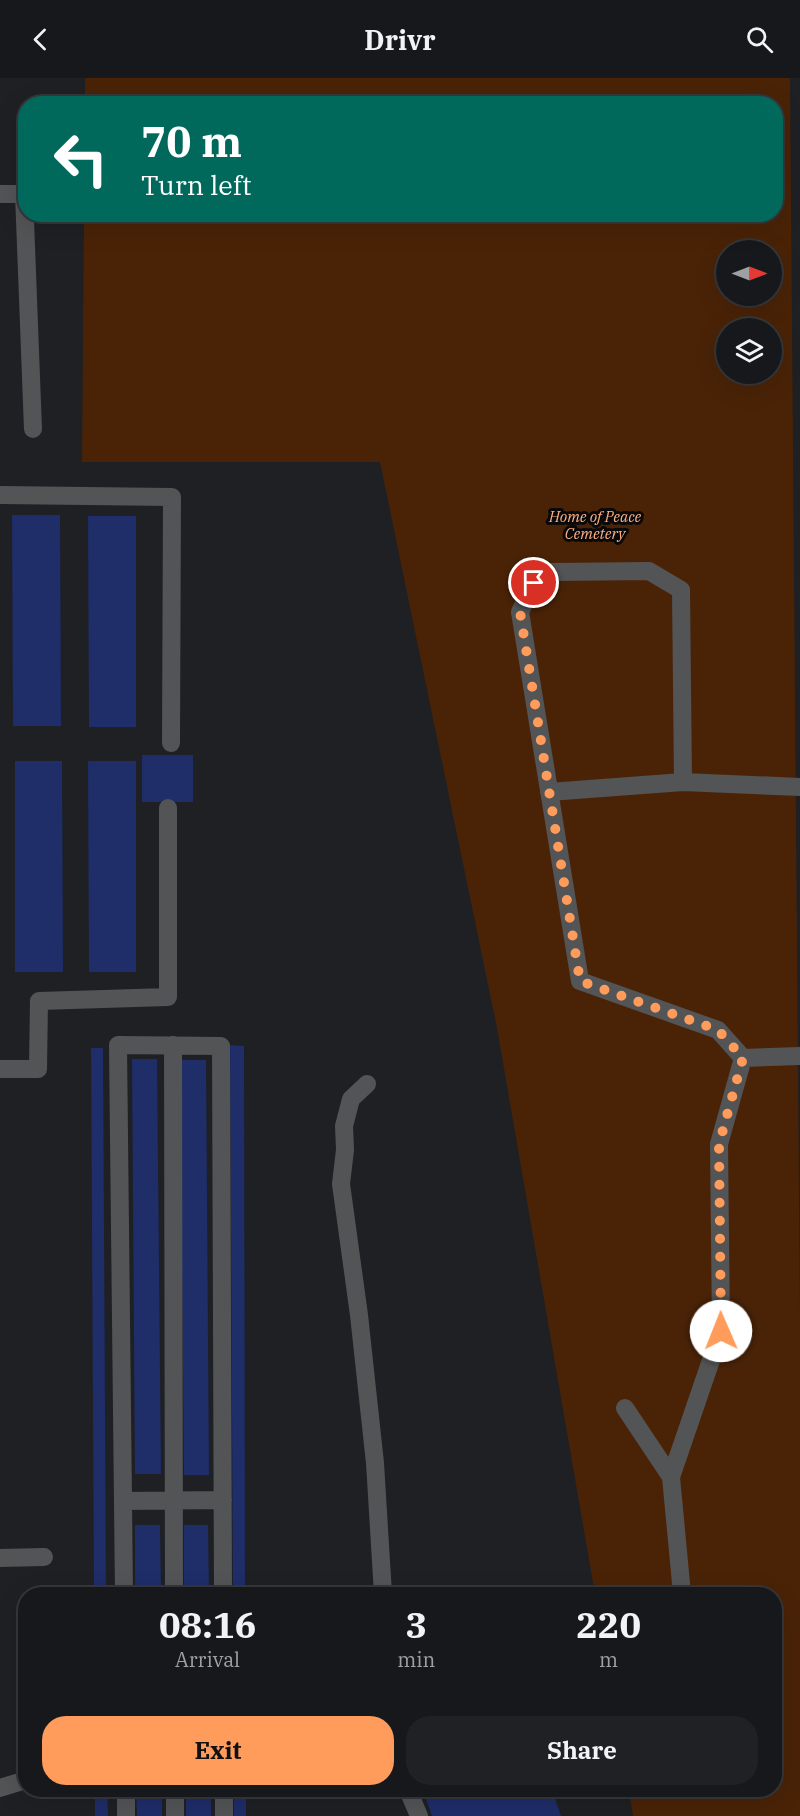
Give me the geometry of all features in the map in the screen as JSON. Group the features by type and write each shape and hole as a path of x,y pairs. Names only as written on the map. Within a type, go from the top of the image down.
{"lane":[{"path":"0,194 18,194"},
{"path":"25,222 33,429"},
{"path":"0,495 172,497 171,743"},
{"path":"683,782 681,590 649,571 552,572 534,583 520,612 580,981 718,1030 743,1058"},
{"path":"549,792 683,782 800,787"},
{"path":"0,1069 38,1069 39,1001 168,997 168,808"},
{"path":"124,1587 118,1046 221,1046 224,1587"},
{"path":"173,1046 174,1587"},
{"path":"743,1058 800,1056"},
{"path":"681,1587 671,1478 721,1331 719,1144 743,1058"},
{"path":"367,1084 351,1098 344,1126 345,1150 341,1184 359,1315 375,1463 383,1587"},
{"path":"625,1408 671,1478"},
{"path":"123,1501 223,1500"},
{"path":"0,1558 44,1557"},
{"path":"0,1788 18,1782"},
{"path":"126,1797 126,1816"},
{"path":"175,1797 175,1816"},
{"path":"224,1797 224,1816"},
{"path":"411,1797 419,1816"}],"green space":[{"name":"Home of Peace Cemetery","path":"85,78 790,78 800,1321 800,1816 633,1816 630,1797 782,1797 782,1587 594,1587 497,1028 380,462 82,462 84,222 783,222 783,96 85,96"}],"building":[{"path":"12,515 60,515 61,726 13,726"},
{"path":"88,516 136,516 136,727 89,727"},
{"path":"142,755 193,755 193,802 142,802"},
{"path":"15,761 62,761 63,972 15,972"},
{"path":"88,761 136,761 136,972 89,972"},
{"path":"230,1045 244,1046 245,1587 233,1587"},
{"path":"91,1048 103,1048 106,1587 94,1587"},
{"path":"132,1059 157,1059 161,1474 135,1474"},
{"path":"180,1060 206,1060 209,1475 184,1475"},
{"path":"135,1525 160,1525 161,1587 135,1587"},
{"path":"184,1525 208,1525 209,1587 184,1587"},
{"path":"95,1797 107,1797 108,1816 95,1816"},
{"path":"136,1797 162,1797 162,1816 137,1816"},
{"path":"186,1797 211,1797 211,1816 186,1816"},
{"path":"234,1797 246,1797 246,1816 234,1816"},
{"path":"425,1797 554,1797 561,1816 432,1816"}],"route":[{"path":"534,583 520,612 580,981 657,1006 718,1030 743,1058 719,1144 721,1331"}]}
